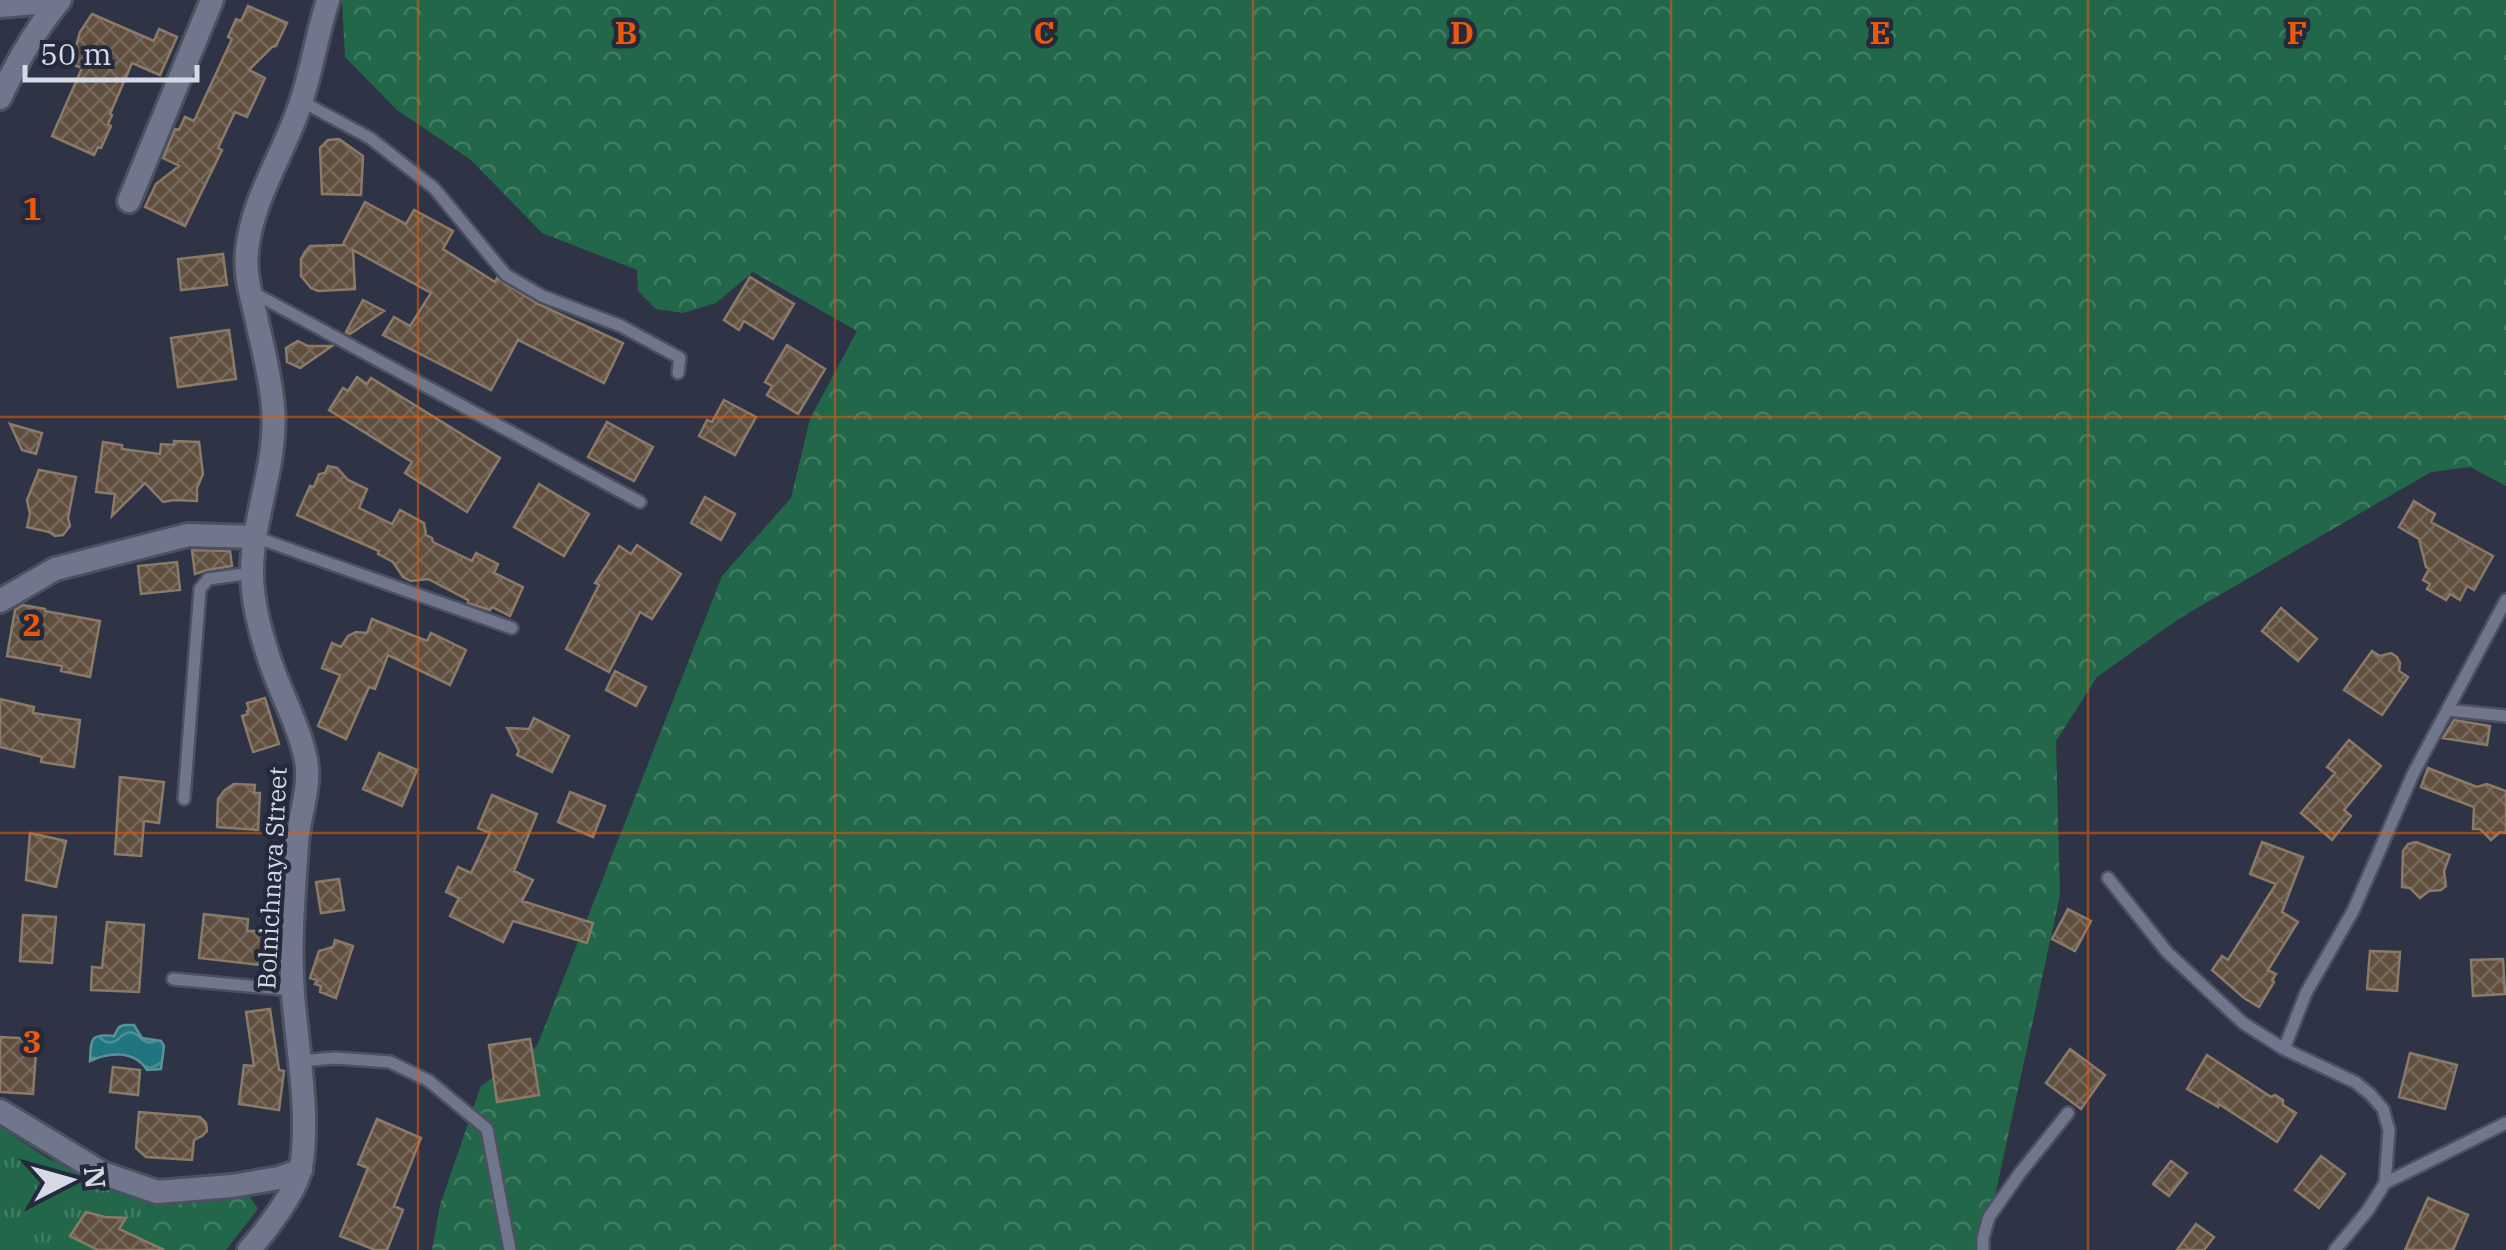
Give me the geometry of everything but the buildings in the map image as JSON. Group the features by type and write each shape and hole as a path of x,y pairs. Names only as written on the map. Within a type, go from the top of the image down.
{"street":[{"path":"128,200 212,0"},
{"name":"Bolnichnaya Street","path":"249,1250 280,1208 301,1170 304,1110 291,940 298,822 308,776 296,725 274,674 256,611 252,573 255,537 272,446 273,408 248,290 246,252 258,204 301,101 328,0"},
{"path":"0,6 59,1"},
{"path":"0,98 44,19 59,1"},
{"path":"0,601 55,569 188,534 255,537"},
{"path":"0,1111 102,1173 157,1192 232,1186 301,1170"}],"lane":[{"path":"301,101 370,138 434,188 506,276 542,296 621,326 680,358 678,373"},
{"path":"248,290 640,502"},
{"path":"255,537 512,628"},
{"path":"184,799 200,590 208,579 252,573"},
{"path":"2284,1049 2306,993 2353,910 2412,774 2506,600"},
{"path":"2447,710 2506,716"},
{"path":"2108,878 2168,952 2243,1022 2284,1049 2355,1082 2384,1108 2389,1130 2385,1183 2336,1250"},
{"path":"173,979 292,990"},
{"path":"299,1061 335,1058 390,1062 428,1081 487,1129 510,1250"},
{"path":"1983,1250 1988,1217 2068,1113"},
{"path":"2385,1183 2506,1122"}],"green space":[{"path":"342,0 2506,0 2506,486 2470,467 2431,472 2180,618 2097,677 2056,741 2060,895 1989,1224 1989,1250 432,1250 440,1205 481,1086 537,1046 722,576 791,498 810,419 857,331 753,272 716,303 683,313 656,309 638,291 637,270 542,233 471,160 397,110 345,57"},
{"path":"0,1127 47,1158 150,1202 144,1250 0,1250"},
{"path":"247,1192 258,1209 226,1250 144,1250 150,1202"}],"water":[{"path":"124,1025 134,1025 142,1038 161,1041 161,1069 147,1070 135,1059 121,1055 90,1061 93,1039 114,1036"}]}
